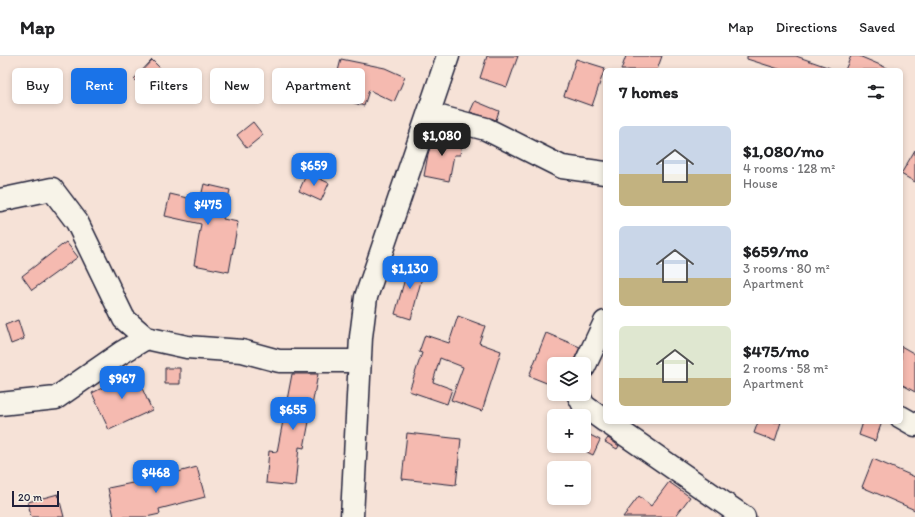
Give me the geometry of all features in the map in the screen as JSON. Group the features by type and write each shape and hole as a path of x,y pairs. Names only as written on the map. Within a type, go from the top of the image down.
{"street":[{"path":"352,517 362,324 366,297 448,56"},
{"path":"429,114 486,128 562,167 603,173"},
{"path":"0,200 52,189 77,222 124,319 146,338 187,347 242,352 279,361 360,361"},
{"path":"589,357 603,326"},
{"path":"0,404 56,398 121,353 146,338"},
{"path":"582,401 584,406 603,419"},
{"path":"903,418 915,425"},
{"path":"610,424 744,517"}],"building":[{"path":"487,56 518,56 507,87 480,78"},
{"path":"626,56 662,56 658,68 622,68"},
{"path":"747,56 796,56 830,68 776,68 747,59"},
{"path":"851,56 859,56 887,68 846,68"},
{"path":"341,59 385,68 405,77 394,102 369,90 365,103 365,68 339,68"},
{"path":"576,59 605,68 603,68 603,74 592,106 564,96"},
{"path":"152,60 160,68 144,68"},
{"path":"475,101 499,111 496,120 470,112"},
{"path":"253,122 263,135 247,148 237,135"},
{"path":"434,135 462,141 460,155 454,155 449,181 424,176 428,154"},
{"path":"915,150 915,182 903,175 903,171"},
{"path":"307,173 329,183 321,201 299,191"},
{"path":"204,184 230,190 223,219 238,222 229,272 194,265 201,224 165,216 170,194 200,201"},
{"path":"66,242 78,257 32,290 22,276"},
{"path":"406,262 425,266 411,319 395,314 406,275 403,274"},
{"path":"458,316 485,326 479,343 501,351 482,411 451,400 463,367 440,358 433,382 452,389 447,404 409,391 422,353 419,352 425,335 449,343"},
{"path":"18,320 24,339 11,344 5,325"},
{"path":"546,333 580,347 575,357 547,357 547,383 529,376"},
{"path":"903,347 915,354 915,392 903,385"},
{"path":"165,368 180,368 180,384 165,384"},
{"path":"122,373 124,378 135,373 152,410 109,430 92,393 106,386 104,381"},
{"path":"292,374 318,374 304,448 299,447 295,486 266,483 269,451 277,452"},
{"path":"757,424 780,424 775,441 754,433"},
{"path":"862,424 881,424 875,441 859,435"},
{"path":"407,433 461,439 456,485 402,479"},
{"path":"591,436 600,440 593,455 589,453 591,453"},
{"path":"608,438 619,446 617,449 605,442"},
{"path":"873,459 915,477 915,510 862,487"},
{"path":"197,467 205,497 159,509 160,514 146,517 114,517 108,488 152,479"},
{"path":"669,482 690,497 675,517 623,517 639,496 651,506"},
{"path":"58,494 64,517 31,517 28,502"}]}
